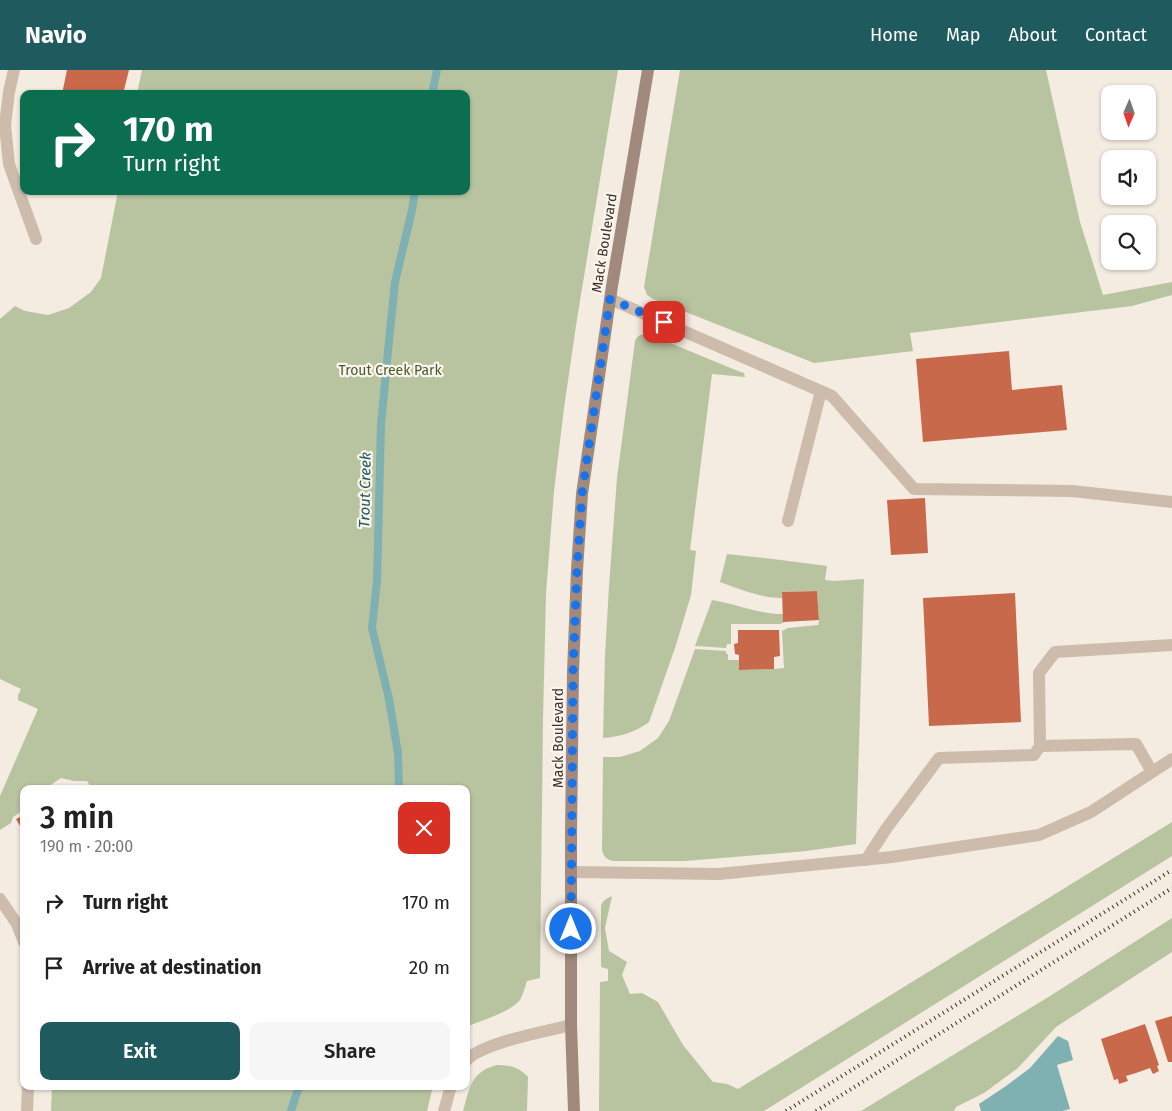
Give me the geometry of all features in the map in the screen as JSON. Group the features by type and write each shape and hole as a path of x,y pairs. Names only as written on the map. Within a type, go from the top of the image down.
{"main road":[{"name":"Mack Boulevard","path":"574,1111 571,1025 573,672 582,494 610,299 648,70"}],"street":[{"path":"14,70 5,125 9,164 20,195"},
{"path":"20,195 36,239"},
{"path":"610,299 832,396 914,489 1072,491 1172,502"},
{"path":"788,521 821,391"},
{"path":"866,860 886,829 938,758 1034,755 1040,746 1039,673 1055,652 1172,645"},
{"path":"1040,746 1136,744 1152,772"},
{"path":"572,872 719,874 902,856 1039,835 1091,812 1172,759"},
{"path":"0,899 20,932"},
{"path":"470,1057 502,1042 571,1025"},
{"path":"27,1111 28,1090"},
{"path":"444,1111 450,1090"}],"green space":[{"name":"Trout Creek Park","path":"142,70 618,70 577,319 554,491 546,593 540,978 527,981 520,1000 515,1005 495,1016 470,1025 470,785 90,785 87,781 61,778 50,785 20,785 20,813 13,817 11,823 0,830 0,796 38,709 18,700 21,689 0,679 0,319 15,306 25,311 48,315 69,308 91,292 101,278 117,195 470,195 470,90 138,90"},
{"path":"680,70 1046,70 1080,222 1103,295 1172,282 1172,295 1132,306 910,333 913,351 814,363 653,299 647,295 644,287"},
{"path":"646,333 744,373 745,377 712,374 690,550 696,551 691,595 649,722 639,729 603,738 605,656 617,478 635,341 639,336"},
{"path":"727,554 827,566 825,580 864,579 856,844 806,851 685,861 613,861 606,857 602,850 603,757 620,757 640,751 658,738 669,721 695,649 726,651 728,660 739,660 740,670 784,668 782,631 788,628 818,625 817,591 782,592 782,598 774,598 750,593 720,582"},
{"path":"712,600 774,614 783,614 785,622 780,624 731,624 731,644 727,644 726,648 695,646"},
{"path":"1172,822 1172,856 764,1111 599,1111 600,982 608,981 608,969 601,967 601,906 610,897 612,896 605,928 609,951 627,962 622,975 630,994 642,993 658,1002 683,1045 713,1082 727,1084 738,1089"},
{"path":"1172,918 1172,952 1056,1027 1018,1068 984,1093 956,1107 954,1111 861,1111 1050,996"},
{"path":"506,1065 514,1067 528,1077 527,1111 463,1111 472,1082 481,1072 488,1068"},
{"path":"52,1090 432,1090 427,1111 51,1111"}],"water":[{"path":"1058,1036 1068,1041 1073,1060 1057,1065 1070,1109 1062,1111 981,1111 979,1104 1030,1068"}],"building":[{"path":"67,70 129,70 124,90 63,90"},
{"path":"1009,351 1012,390 1062,385 1067,430 923,442 916,359"},
{"path":"925,498 928,553 891,555 887,500"},
{"path":"817,591 819,620 783,622 782,592"},
{"path":"1015,593 1021,722 929,726 923,598"},
{"path":"738,630 779,630 780,656 774,657 774,669 739,670 739,655 735,654 734,644 738,643"},
{"path":"20,817 20,826 16,819"},
{"path":"1172,1016 1172,1062 1168,1062 1155,1021"},
{"path":"1145,1024 1159,1065 1157,1066 1159,1071 1153,1074 1150,1068 1126,1076 1128,1081 1119,1084 1118,1079 1114,1080 1101,1039"}],"waterway":[{"name":"Trout Creek","path":"433,90 437,70"},
{"name":"Trout Creek","path":"399,785 398,753 389,699 372,628 377,581 381,425 387,361 395,282 414,195"},
{"name":"Trout Creek","path":"291,1111 298,1090"}],"railway":[{"path":"786,1111 1172,870"},
{"path":"816,1111 1172,888"}],"route":[{"path":"571,929 573,672 577,570 582,494 610,299 664,322"}]}
